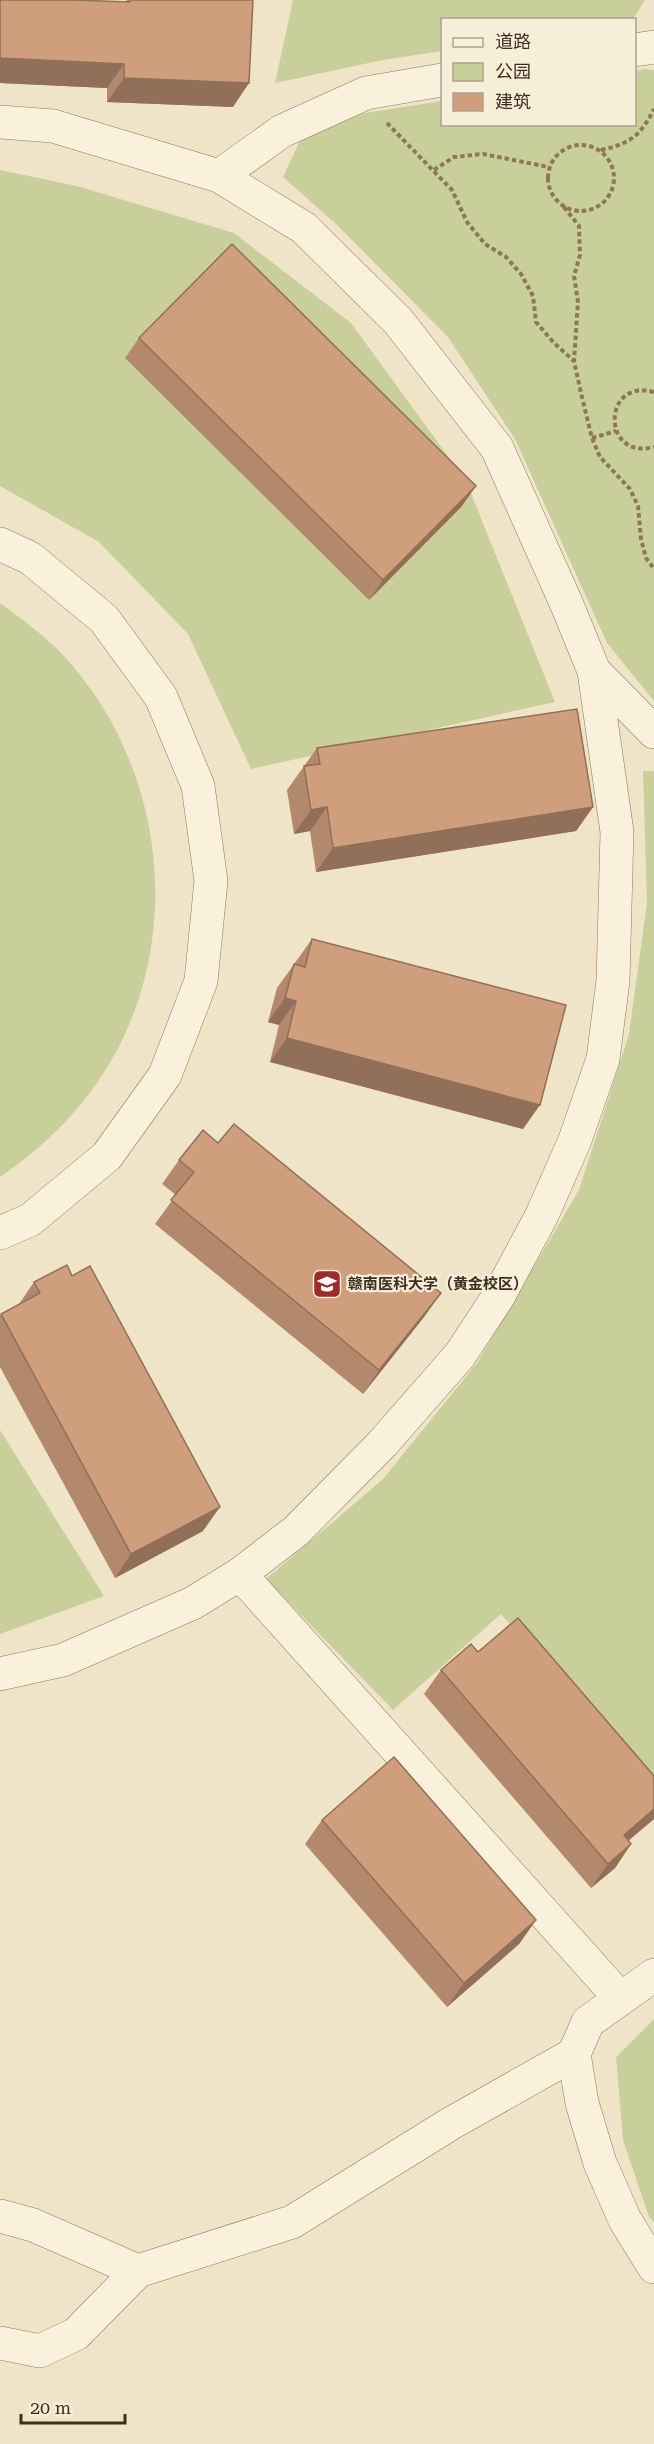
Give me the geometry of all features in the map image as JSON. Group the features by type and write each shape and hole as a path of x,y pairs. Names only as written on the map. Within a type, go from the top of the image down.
{"street":[{"path":"636,50 654,47"},
{"path":"219,176 282,131 366,93 441,80"},
{"path":"0,122 53,126 219,176 304,228 398,321 496,448 594,671 617,832 613,981 603,1059 575,1140 536,1226 498,1297 460,1354 382,1444 296,1531 240,1574 193,1603 63,1660 0,1674"},
{"path":"0,544 30,558 104,619 161,697 198,786 211,881 201,981 165,1075 107,1156 30,1220 0,1233"},
{"path":"594,671 654,732"},
{"path":"240,1574 620,1998"},
{"path":"654,1975 588,2022 574,2054 582,2103 600,2163 625,2220 654,2267"},
{"path":"0,2343 40,2351 76,2334 138,2271 292,2222 450,2124 574,2054"},
{"path":"0,2216 33,2225 138,2271"}],"path":[{"path":"366,93 382,118 452,190 467,222 485,244 506,257 521,274 533,296 536,322 574,361"},
{"path":"654,109 644,128 623,146 601,150 581,144 571,146 554,158 547,178 549,190 579,226 580,255 574,276 578,302 574,361 592,438 600,457 630,489 638,506 641,539 646,558 654,569"},
{"path":"564,207 576,212 587,211 598,207 613,190 615,178 613,167 601,150"},
{"path":"434,170 454,157 483,154 549,167"},
{"path":"654,392 635,391 619,402 613,422 616,431 629,445 638,448 654,447"},
{"path":"592,438 616,431"}],"green space":[{"path":"293,0 645,0 634,18 441,18 441,51 383,60 275,83"},
{"path":"654,70 654,701 607,643 515,439 448,337 336,224 283,177 302,136 352,115 441,101 441,126 636,126 636,71"},
{"path":"0,170 77,186 234,233 351,323 466,481 555,702 251,769 188,634 99,542 0,486"},
{"path":"0,603 63,655 99,702 127,754 145,810 154,868 154,926 143,984 123,1039 92,1090 72,1115 38,1148 0,1177"},
{"path":"643,771 654,771 654,1789 501,1614 393,1710 266,1579 382,1480 477,1363 579,1190 629,1034 647,903"},
{"path":"0,1430 104,1596 0,1634"},
{"path":"654,2019 654,2222 649,2217 623,2140 616,2057"}],"building":[{"path":"0,0 130,2 130,0 253,0 249,83 124,78 124,64 0,58"},
{"path":"232,244 476,486 383,580 139,338"},
{"path":"577,709 593,807 333,848 327,807 311,810 304,766 320,764 317,748"},
{"path":"312,939 566,1005 540,1105 287,1038 296,1001 285,998 294,964 305,967"},
{"path":"234,1124 441,1293 379,1370 171,1200 194,1172 179,1160 203,1130 218,1143"},
{"path":"67,1265 72,1276 90,1266 220,1507 131,1554 1,1314 40,1293 34,1282"},
{"path":"518,1618 654,1776 654,1809 624,1835 631,1844 608,1864 441,1670 471,1644 478,1652"},
{"path":"394,1757 536,1920 464,1983 322,1820"}],"place":[{"name":"赣南医科大学（黄金校区）","path":"327,1284"}]}
